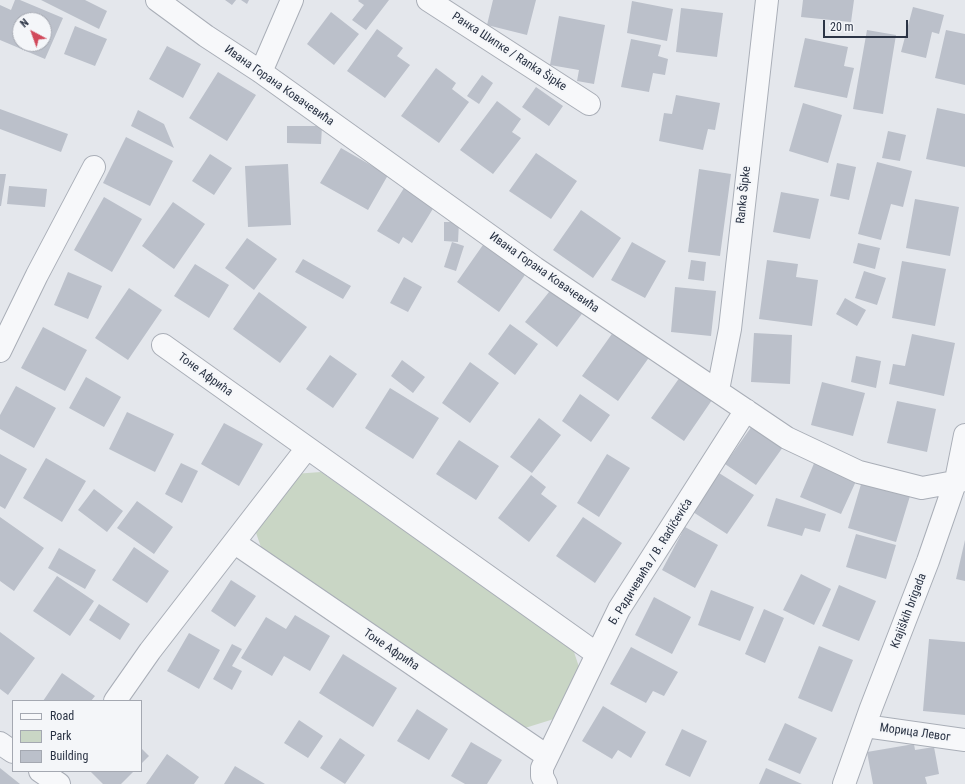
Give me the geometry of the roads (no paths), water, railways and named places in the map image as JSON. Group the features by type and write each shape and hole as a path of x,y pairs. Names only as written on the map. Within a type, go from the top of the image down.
{"street":[{"name":"Ивана Горана Ковачевића","path":"157,0 206,36 261,72 535,268 718,390 787,438 859,472 922,488 960,480"},
{"path":"261,72 292,0"},
{"name":"Ранка Шипке / Ranka Šipke","path":"428,0 589,104"},
{"name":"Ranka Šipke","path":"718,390 730,329 767,0"},
{"path":"0,351 94,167"},
{"name":"Тоне Афрића","path":"163,345 597,654"},
{"name":"Б. Радичевића / B. Radičevića","path":"546,784 542,776 542,772 547,756 619,609 746,410"},
{"name":"Krajiških brigada","path":"844,784 960,480 965,435"},
{"path":"116,700 150,651 235,543 306,448"},
{"name":"Тоне Афрића","path":"235,543 547,756"},
{"name":"Морица Левог","path":"865,726 965,740"},
{"path":"0,743 12,751"}]}
